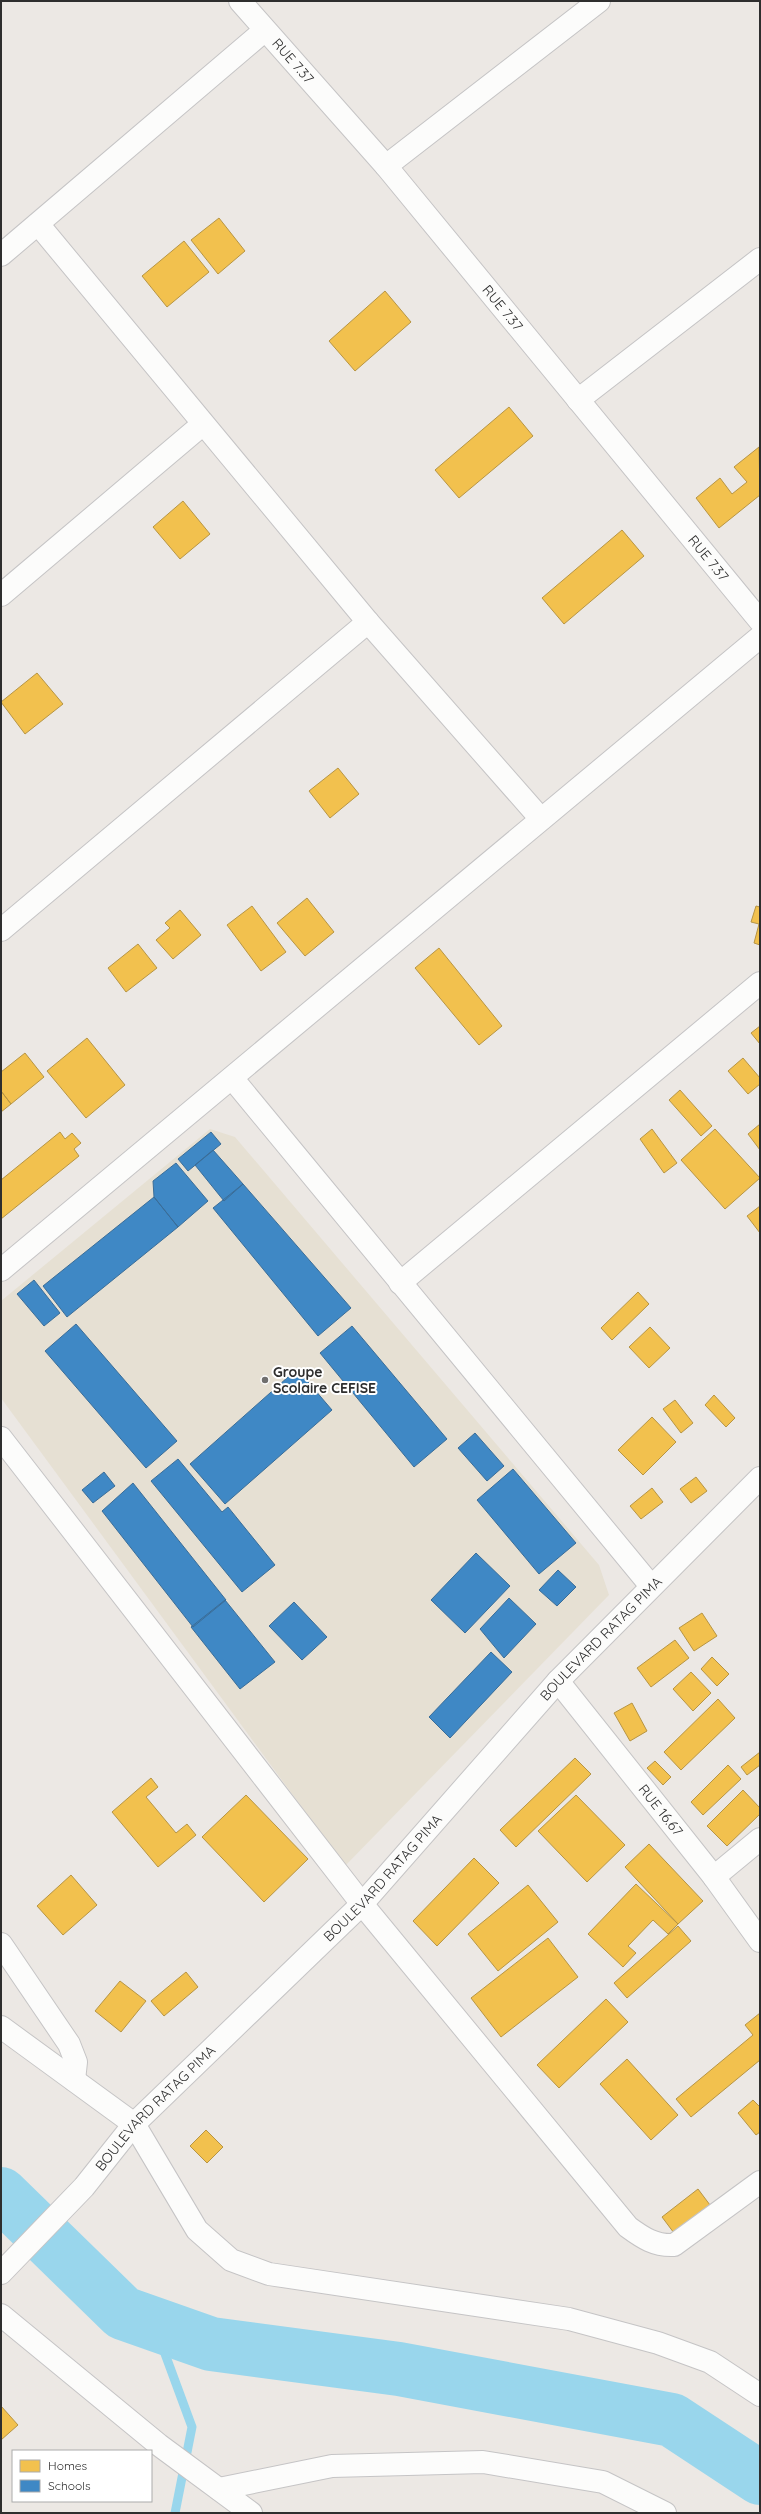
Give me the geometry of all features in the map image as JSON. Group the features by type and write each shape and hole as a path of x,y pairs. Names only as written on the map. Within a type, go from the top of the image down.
{"street":[{"name":"RUE 7.37","path":"240,1 264,31 386,166 760,621"},
{"path":"386,166 599,1"},
{"path":"1,254 264,31"},
{"path":"38,224 368,622 541,819"},
{"path":"578,400 760,258"},
{"path":"1,595 203,424"},
{"path":"1,930 368,622"},
{"path":"1,1270 760,637"},
{"path":"400,1283 760,984"},
{"path":"232,1078 651,1586"},
{"path":"1,1438 362,1904 628,2227 645,2239 662,2246 674,2245 760,2182"},
{"name":"BOULEVARD RATAG PIMA","path":"8,2266 84,2187 134,2124 362,1904 558,1681 760,1478"},
{"name":"RUE 16.67","path":"558,1681 714,1877 760,1941"},
{"path":"714,1877 760,1839"},
{"path":"1,1944 69,2044 76,2062 74,2080"},
{"path":"1,2027 134,2124 197,2230 231,2260 268,2274 569,2319 658,2343 710,2362 760,2395"},
{"path":"1,2315 159,2445 251,2513"},
{"path":"219,2489 332,2466 482,2462 603,2482 665,2513"}],"shaded area":[{"path":"210,1129 235,1137 599,1565 609,1595 345,1866 1,1398 1,1301"}],"building: Homes":[{"path":"219,218 245,251 218,274 191,240"},
{"path":"184,241 209,272 167,307 142,276"},
{"path":"385,291 411,322 355,371 329,341"},
{"path":"509,407 533,436 459,498 435,470"},
{"path":"759,447 760,495 719,528 696,498 720,478 732,494 747,482 734,467"},
{"path":"183,501 210,534 180,559 153,527"},
{"path":"622,530 644,556 564,624 542,598"},
{"path":"37,673 63,704 25,734 1,702"},
{"path":"338,768 359,794 330,818 309,791"},
{"path":"307,898 334,932 305,956 277,923"},
{"path":"252,906 286,952 261,971 227,925"},
{"path":"756,906 760,907 760,945 754,943 759,924 751,922"},
{"path":"180,910 201,935 173,959 156,940 170,928 165,923"},
{"path":"138,944 157,968 126,992 108,968"},
{"path":"439,948 502,1026 479,1045 415,968"},
{"path":"760,1026 760,1044 751,1033"},
{"path":"87,1038 125,1085 86,1118 47,1071"},
{"path":"25,1053 44,1077 11,1104 1,1091 1,1072"},
{"path":"743,1058 760,1078 760,1084 748,1094 728,1071"},
{"path":"680,1090 712,1126 701,1136 669,1100"},
{"path":"1,1091 11,1104 1,1112"},
{"path":"760,1124 760,1150 748,1134"},
{"path":"652,1129 677,1163 664,1173 640,1139"},
{"path":"715,1129 760,1178 725,1209 681,1160"},
{"path":"60,1132 65,1139 72,1133 81,1143 74,1149 79,1156 1,1219 1,1180"},
{"path":"760,1206 760,1233 747,1216"},
{"path":"638,1292 649,1304 612,1340 601,1328"},
{"path":"650,1327 670,1348 649,1368 629,1347"},
{"path":"714,1395 735,1418 726,1427 705,1405"},
{"path":"675,1400 693,1423 681,1433 663,1409"},
{"path":"652,1417 676,1442 643,1475 618,1450"},
{"path":"696,1477 707,1491 691,1503 680,1489"},
{"path":"652,1488 663,1502 641,1519 630,1506"},
{"path":"702,1613 717,1636 694,1651 679,1628"},
{"path":"675,1640 689,1658 651,1687 637,1668"},
{"path":"712,1657 729,1674 717,1686 701,1669"},
{"path":"691,1672 711,1693 693,1711 673,1689"},
{"path":"718,1699 735,1718 681,1770 664,1752"},
{"path":"632,1703 647,1731 630,1741 614,1713"},
{"path":"760,1752 760,1765 747,1775 741,1767"},
{"path":"575,1758 591,1774 516,1847 500,1830"},
{"path":"655,1761 671,1777 663,1785 647,1768"},
{"path":"728,1765 741,1779 703,1815 691,1802"},
{"path":"151,1778 158,1787 146,1797 176,1833 187,1824 196,1835 158,1867 112,1812"},
{"path":"743,1790 760,1808 760,1814 727,1846 707,1826"},
{"path":"246,1795 308,1859 264,1902 202,1837"},
{"path":"576,1795 625,1845 587,1882 538,1831"},
{"path":"649,1844 703,1901 678,1924 625,1867"},
{"path":"474,1858 499,1883 437,1946 413,1921"},
{"path":"71,1875 97,1905 63,1935 37,1906"},
{"path":"636,1884 678,1924 668,1934 653,1920 628,1946 636,1953 623,1967 588,1934"},
{"path":"528,1885 558,1922 498,1971 468,1934"},
{"path":"678,1926 691,1941 627,1998 614,1983"},
{"path":"548,1938 578,1977 501,2037 471,1998"},
{"path":"186,1972 198,1987 164,2016 151,2001"},
{"path":"120,1981 146,2001 121,2032 95,2011"},
{"path":"606,1999 628,2022 559,2088 537,2065"},
{"path":"760,2013 760,2060 691,2117 676,2099 753,2035 745,2025"},
{"path":"627,2059 678,2115 651,2140 600,2084"},
{"path":"753,2100 760,2107 760,2132 756,2135 738,2113"},
{"path":"206,2130 223,2147 207,2163 190,2146"},
{"path":"698,2189 710,2205 674,2233 662,2217"},
{"path":"1,2406 18,2425 1,2440"}],"building: Schools":[{"path":"211,1132 221,1144 188,1171 178,1159"},
{"path":"213,1150 243,1184 224,1201 195,1165"},
{"path":"176,1163 208,1201 178,1227 154,1197 153,1181"},
{"path":"243,1184 351,1308 318,1336 213,1208"},
{"path":"154,1197 178,1227 67,1317 43,1286"},
{"path":"34,1280 60,1313 44,1326 17,1294"},
{"path":"76,1324 177,1441 146,1468 45,1351"},
{"path":"352,1326 447,1439 414,1467 320,1353"},
{"path":"297,1369 332,1410 225,1504 190,1464"},
{"path":"475,1433 504,1466 487,1481 458,1448"},
{"path":"178,1459 222,1512 228,1507 275,1565 242,1592 151,1481"},
{"path":"513,1469 576,1543 539,1574 477,1500"},
{"path":"104,1472 115,1486 93,1503 82,1490"},
{"path":"133,1483 226,1600 193,1627 102,1511"},
{"path":"476,1553 510,1586 465,1633 431,1600"},
{"path":"558,1570 576,1587 557,1606 539,1590"},
{"path":"509,1598 536,1624 504,1658 480,1629"},
{"path":"225,1600 275,1662 240,1689 191,1627"},
{"path":"294,1602 327,1637 302,1660 269,1626"},
{"path":"491,1652 512,1672 450,1738 429,1717"}],"waterway":[{"path":"1,2194 123,2313 211,2344 399,2369 672,2420 760,2478"},
{"path":"154,2324 192,2427 175,2513"}],"place":[{"name":"Groupe Scolaire CEFISE","path":"265,1380"}]}
